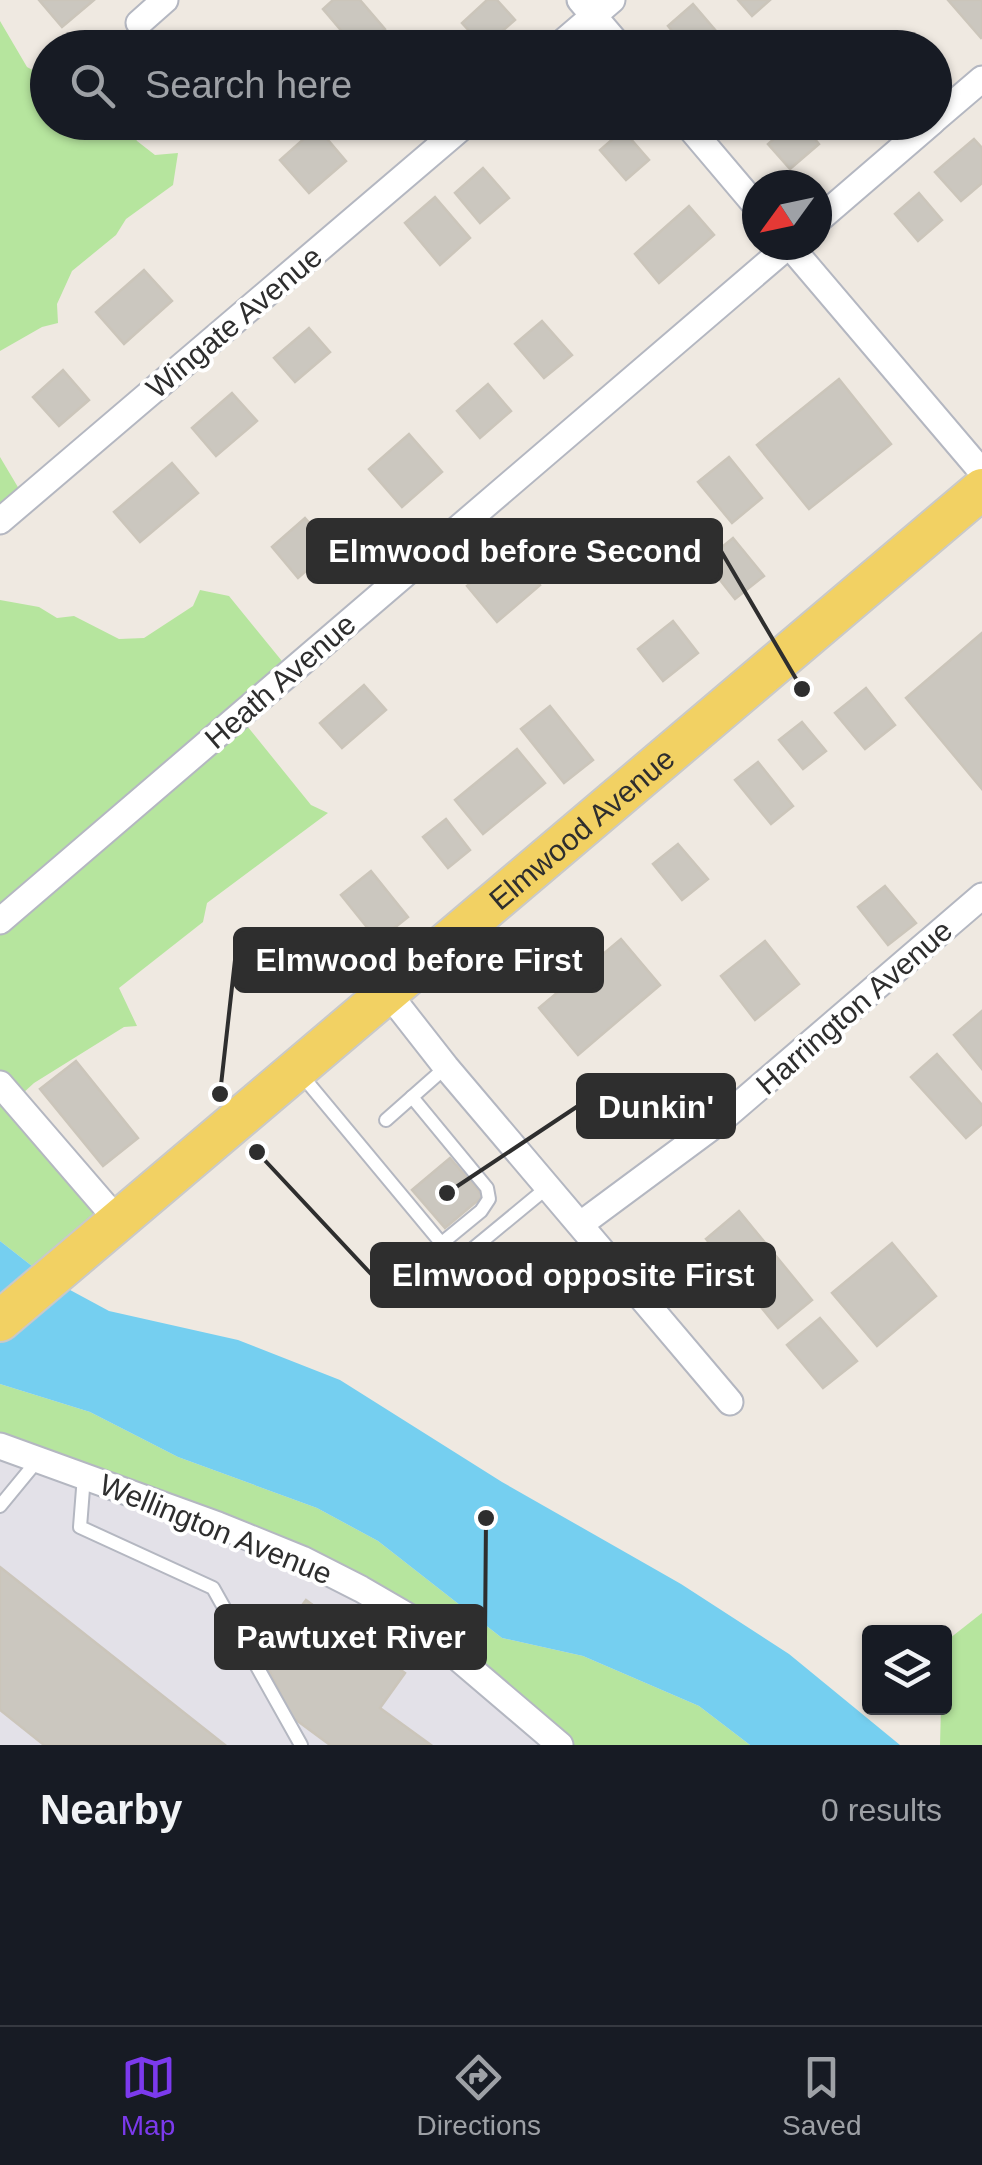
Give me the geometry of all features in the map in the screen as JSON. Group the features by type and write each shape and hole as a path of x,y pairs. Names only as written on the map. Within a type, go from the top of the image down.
{"main road":[{"name":"Elmwood Avenue","path":"0,1321 982,490"}],"street":[{"path":"139,23 164,0"},
{"path":"572,30 595,5 610,30"},
{"path":"952,105 982,79"},
{"name":"Wingate Avenue","path":"0,521 447,140"},
{"path":"700,140 742,189"},
{"path":"832,208 911,140"},
{"name":"Heath Avenue","path":"0,922 772,260"},
{"path":"802,260 982,472"},
{"name":"Harrington Avenue","path":"581,1224 720,1121 982,896"},
{"path":"388,993 730,1402"},
{"path":"0,1084 119,1222"},
{"name":"Wellington Avenue","path":"0,1446 218,1524 361,1589 411,1618 560,1745"}],"lane":[{"path":"386,1120 446,1067"},
{"path":"298,1070 457,1262 549,1186"},
{"path":"412,1098 487,1188 489,1199 481,1211 442,1244"},
{"path":"0,1506 37,1461"},
{"path":"84,1476 80,1527 213,1588 302,1745"}],"shaded area":[{"path":"0,1449 121,1489 402,1614 558,1745 0,1745"}],"green space":[{"path":"0,21 30,69 30,140 136,140 155,155 178,153 173,185 126,219 116,235 72,271 57,304 58,323 42,327 0,351"},
{"path":"0,457 22,494 0,518"},
{"path":"200,590 229,596 286,666 239,716 311,805 328,813 207,903 203,922 119,988 137,1026 124,1027 22,1094 119,1219 46,1277 0,1241 0,600 39,607 57,618 74,616 119,639 144,638 193,606"},
{"path":"0,1384 90,1412 178,1457 317,1508 378,1541 502,1638 583,1656 699,1706 750,1745 558,1745 390,1606 0,1449"},
{"path":"982,1613 982,1745 940,1745 941,1715 952,1715 952,1637"}],"water":[{"path":"0,1241 46,1277 109,1311 238,1340 340,1380 502,1482 681,1584 789,1654 900,1745 750,1745 699,1706 583,1656 502,1638 378,1541 317,1508 178,1457 90,1412 0,1384"}],"building":[{"path":"39,0 94,0 62,27"},
{"path":"333,0 360,0 385,29 341,30 323,9"},
{"path":"487,0 497,0 515,20 504,30 468,30 462,23"},
{"path":"738,0 770,0 752,16"},
{"path":"948,0 982,0 981,38"},
{"path":"693,4 715,30 671,30 668,26"},
{"path":"974,139 982,148 982,183 961,201 935,172"},
{"path":"302,140 328,140 346,161 309,193 280,160"},
{"path":"612,140 632,140 649,160 626,180 600,150"},
{"path":"773,140 816,140 819,144 790,169 768,144"},
{"path":"483,168 509,198 480,223 455,193"},
{"path":"919,193 942,220 918,241 895,214"},
{"path":"435,197 470,238 440,265 405,223"},
{"path":"689,206 714,235 659,283 635,254"},
{"path":"144,270 172,301 124,344 96,312"},
{"path":"542,321 572,355 544,378 515,344"},
{"path":"309,328 330,352 295,382 274,358"},
{"path":"63,370 89,400 59,426 33,397"},
{"path":"839,379 891,444 809,509 757,445"},
{"path":"488,384 511,411 480,438 457,411"},
{"path":"232,393 257,421 216,456 192,428"},
{"path":"409,434 442,472 402,507 369,469"},
{"path":"729,457 762,498 732,523 698,482"},
{"path":"172,463 198,493 140,542 114,512"},
{"path":"305,518 332,548 298,578 272,547"},
{"path":"733,538 764,576 735,599 705,561"},
{"path":"509,549 540,585 497,622 467,586"},
{"path":"673,621 698,653 663,681 638,649"},
{"path":"982,633 982,789 906,698"},
{"path":"364,685 386,710 342,748 320,723"},
{"path":"866,688 895,725 865,749 835,713"},
{"path":"550,706 593,760 564,783 521,729"},
{"path":"802,722 826,751 803,769 779,740"},
{"path":"517,749 545,783 483,834 455,800"},
{"path":"758,762 793,806 771,824 735,780"},
{"path":"446,819 470,850 448,868 423,837"},
{"path":"678,844 708,879 682,900 653,864"},
{"path":"371,871 408,917 378,941 341,895"},
{"path":"885,886 916,923 888,945 858,907"},
{"path":"621,939 660,985 578,1055 539,1008"},
{"path":"765,941 799,984 755,1020 721,976"},
{"path":"982,1011 982,1069 954,1035"},
{"path":"937,1054 982,1105 982,1124 966,1138 911,1077"},
{"path":"76,1061 138,1138 103,1166 40,1089"},
{"path":"450,1158 483,1196 445,1228 412,1190"},
{"path":"739,1211 812,1300 778,1328 706,1239"},
{"path":"892,1243 936,1296 877,1346 832,1293"},
{"path":"820,1318 857,1361 823,1388 787,1345"},
{"path":"0,1567 225,1745 44,1745 0,1710"},
{"path":"306,1600 405,1673 380,1708 431,1745 330,1745 292,1717 263,1658"}],"place":[{"name":"Elmwood before Second","path":"802,689"},
{"name":"Elmwood before First","path":"220,1094"},
{"name":"Elmwood opposite First","path":"257,1152"},
{"name":"Dunkin'","path":"447,1193"},
{"name":"Pawtuxet River","path":"486,1518"}]}
